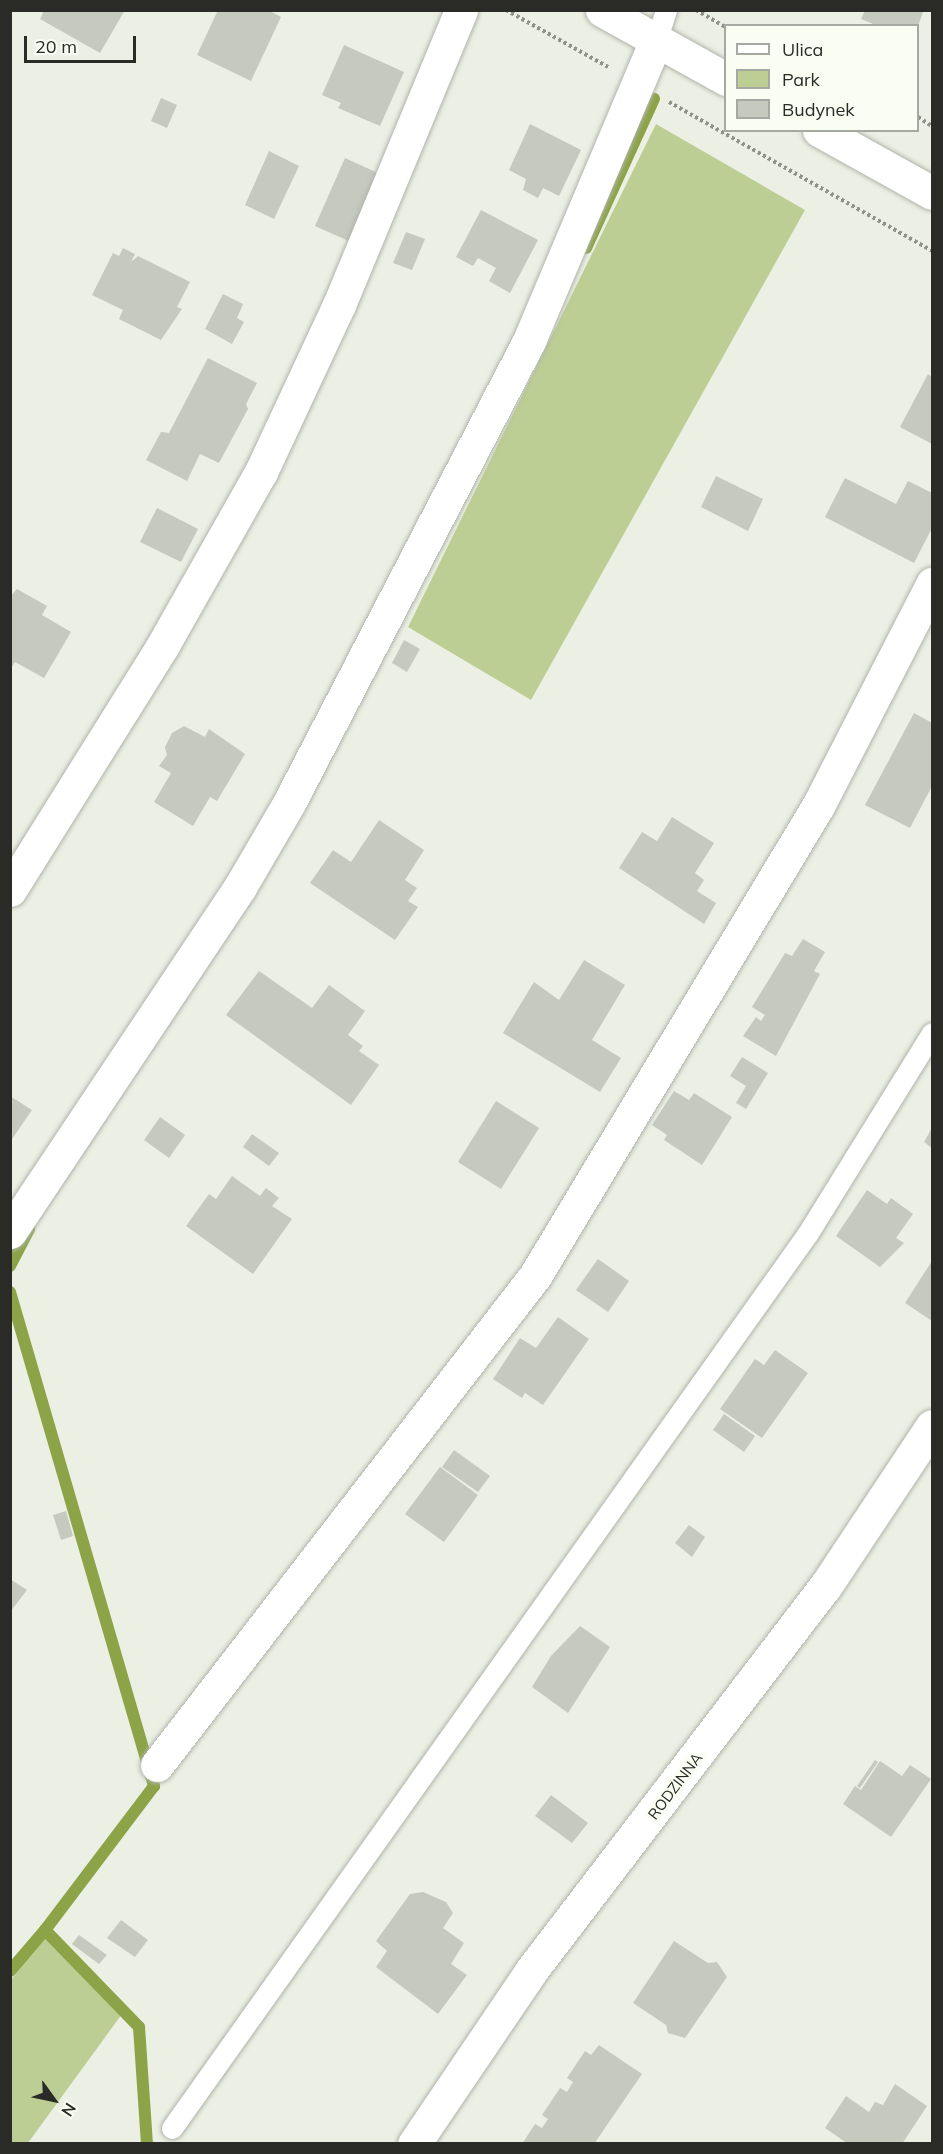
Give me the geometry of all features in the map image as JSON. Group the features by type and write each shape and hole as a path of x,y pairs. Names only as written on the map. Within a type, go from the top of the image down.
{"street":[{"path":"10,890 163,645 261,472 339,305 461,10"},
{"path":"602,10 724,78"},
{"path":"10,1232 240,887 289,803 529,341 656,41"},
{"path":"823,132 933,193"},
{"path":"157,1765 535,1276 818,806 933,584"},
{"name":"RODZINNA","path":"414,2144 531,1971 825,1587 933,1426"}],"lane":[{"path":"656,41 666,10"},
{"path":"172,2128 808,1233 933,1033"}],"path":[{"path":"506,10 933,251"},
{"path":"696,10 724,26"},
{"path":"919,118 933,126"}],"green space":[{"path":"656,124 805,210 531,700 408,627"},
{"path":"45,1935 122,2014 28,2143 11,2143 11,1980"}],"building":[{"path":"39,10 125,10 100,53 40,19 43,13"},
{"path":"218,10 268,10 281,17 251,81 197,55"},
{"path":"865,10 918,10 923,12 919,24 873,24 861,19"},
{"path":"344,45 404,72 380,126 338,108 341,103 322,95"},
{"path":"161,98 177,105 167,128 151,121"},
{"path":"530,124 581,150 559,196 543,188 538,198 523,190 526,179 509,170"},
{"path":"269,151 299,166 274,219 245,205"},
{"path":"345,158 380,174 351,242 315,226"},
{"path":"481,210 538,240 510,293 489,281 496,268 478,258 473,266 456,257"},
{"path":"406,232 425,239 412,270 393,263"},
{"path":"123,248 135,254 131,262 138,256 190,282 177,307 182,309 161,340 119,319 123,310 92,295 113,253 119,256"},
{"path":"223,294 243,304 237,318 244,322 232,344 205,329"},
{"path":"208,358 257,383 246,404 248,409 219,463 200,454 187,481 146,460 161,432 169,433"},
{"path":"928,374 932,377 932,444 900,427"},
{"path":"716,476 763,499 748,531 701,507"},
{"path":"845,478 896,504 908,481 932,493 932,528 914,563 825,517"},
{"path":"157,508 198,529 181,562 140,542"},
{"path":"17,589 47,606 42,615 71,632 44,678 15,662 10,670 10,597"},
{"path":"404,640 420,649 407,672 392,663"},
{"path":"914,713 932,723 932,786 910,828 865,805"},
{"path":"184,726 205,737 209,729 245,754 217,801 210,797 193,826 154,802 171,773 159,766 167,755 165,747 172,733"},
{"path":"672,817 714,843 695,873 704,880 697,891 716,903 704,924 619,868 642,832 657,841"},
{"path":"379,820 424,850 405,880 417,888 408,901 418,907 395,940 310,883 333,850 351,862"},
{"path":"803,939 825,952 814,971 820,974 776,1056 743,1036 756,1017 761,1021 765,1015 752,1007 785,953 792,956"},
{"path":"584,960 625,985 592,1040 621,1058 600,1092 503,1033 534,982 559,1000"},
{"path":"259,971 312,1008 329,985 365,1011 348,1035 363,1046 359,1051 379,1065 351,1105 226,1015"},
{"path":"742,1057 768,1073 746,1109 736,1103 746,1086 730,1076"},
{"path":"674,1091 689,1100 694,1093 732,1117 702,1165 664,1140 667,1135 652,1125"},
{"path":"10,1096 32,1110 10,1142"},
{"path":"496,1101 539,1128 501,1189 458,1162"},
{"path":"160,1117 185,1135 169,1158 144,1140"},
{"path":"932,1128 932,1148 924,1142"},
{"path":"252,1134 279,1153 269,1166 243,1147"},
{"path":"232,1176 260,1196 266,1188 279,1198 272,1206 292,1219 253,1274 186,1226 209,1194 216,1199"},
{"path":"867,1190 887,1204 891,1198 913,1214 896,1238 904,1243 880,1267 836,1236"},
{"path":"598,1259 629,1281 608,1312 576,1290"},
{"path":"932,1261 932,1321 905,1303"},
{"path":"558,1317 589,1339 543,1405 525,1393 522,1398 493,1379 520,1338 536,1348"},
{"path":"775,1350 808,1373 762,1438 720,1409 755,1359 764,1365"},
{"path":"724,1414 755,1436 744,1452 713,1430"},
{"path":"454,1450 490,1476 478,1492 442,1467"},
{"path":"440,1467 478,1495 444,1542 405,1514"},
{"path":"66,1511 73,1536 61,1540 53,1515"},
{"path":"689,1525 705,1537 692,1557 675,1543"},
{"path":"10,1579 27,1590 10,1612"},
{"path":"580,1626 610,1647 568,1713 532,1687 551,1656"},
{"path":"875,1760 878,1762 860,1788 857,1786"},
{"path":"880,1761 902,1776 910,1765 931,1779 891,1837 843,1804 855,1786 861,1790"},
{"path":"551,1795 588,1823 572,1843 535,1816"},
{"path":"423,1892 446,1902 453,1913 443,1928 464,1943 451,1964 467,1975 438,2014 376,1967 387,1951 376,1941 410,1894"},
{"path":"121,1920 148,1940 135,1957 107,1938"},
{"path":"79,1935 107,1955 99,1964 72,1944"},
{"path":"674,1941 708,1963 717,1962 727,1977 685,2038 668,2033 666,2025 633,2003"},
{"path":"599,2045 642,2074 594,2144 522,2144 535,2124 542,2128 548,2119 542,2115 560,2088 567,2092 573,2082 567,2078 585,2051 591,2055"},
{"path":"895,2084 927,2106 902,2144 848,2144 825,2128 846,2096 869,2112 875,2102 883,2105"}],"waterway":[{"path":"586,248 654,99"},
{"path":"10,1266 29,1229"},
{"path":"10,1292 154,1786 45,1930 139,2027 147,2144"},
{"path":"10,1971 45,1930"}]}
